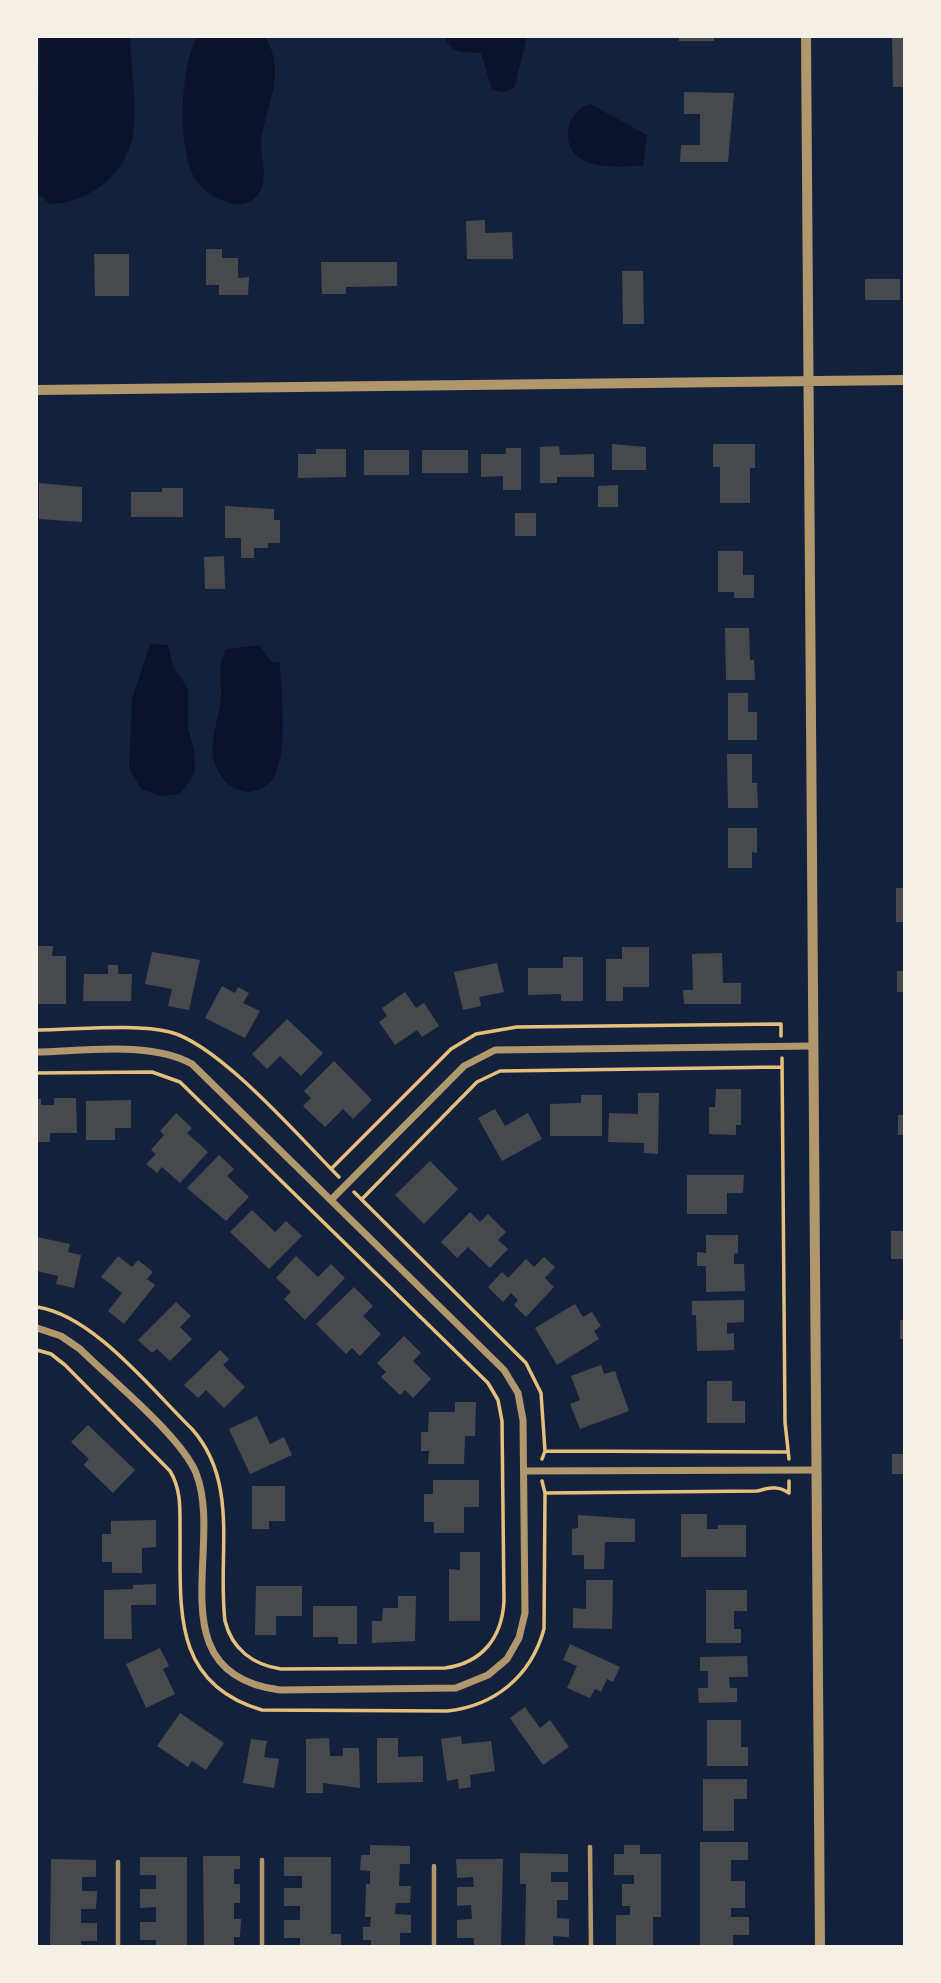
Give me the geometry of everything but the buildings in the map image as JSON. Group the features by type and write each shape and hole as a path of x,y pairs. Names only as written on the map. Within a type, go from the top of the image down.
{"street":[{"path":"806,37 820,1946"},
{"path":"37,390 904,380"},
{"path":"331,1199 464,1066 495,1050 813,1046"},
{"path":"37,1052 153,1051 181,1058 200,1070 508,1376 522,1406 525,1613 519,1638 498,1668 468,1685 446,1689 280,1690 255,1685 228,1668 206,1635 202,1615 201,1496 197,1476 188,1460 80,1349 61,1336 37,1328"},
{"path":"524,1471 816,1470"}],"lane":[{"path":"590,1847 591,1946"},
{"path":"262,1860 262,1946"},
{"path":"118,1862 118,1946"},
{"path":"434,1866 434,1946"}],"path":[{"path":"781,1024 785,1422 788,1452"},
{"path":"362,1199 471,1088 500,1071 782,1067"},
{"path":"37,1073 152,1072 180,1082 491,1388 498,1401 502,1421 504,1601 499,1630 490,1646 469,1662 444,1668 281,1669 263,1665 248,1657 233,1641 225,1621 222,1494 219,1475 206,1448 192,1429 88,1328 63,1313 37,1307"},
{"path":"331,1169 526,1363 543,1402 545,1451"},
{"path":"37,1350 51,1354 65,1365 170,1471 179,1493 181,1616 186,1642 196,1663 213,1684 234,1699 262,1710 447,1711 474,1706 506,1688 532,1660 544,1629 545,1493"}],"water":[{"path":"43,37 128,37 135,106 131,143 117,170 94,191 80,198 50,204 37,193 40,40"},
{"path":"197,37 265,37 271,49 275,73 272,98 261,141 264,181 256,197 248,202 228,203 218,199 200,185 189,163 183,127 184,86 191,51"},
{"path":"445,37 527,37 514,88 503,92 492,90 481,53 455,49"},
{"path":"590,104 647,135 643,166 601,166 587,162 572,150 568,132 570,123 574,115"},
{"path":"150,644 168,645 173,666 188,689 188,728 194,749 195,769 191,780 180,794 160,796 141,789 129,768 132,699"},
{"path":"259,645 272,662 280,663 283,720 281,750 279,764 271,782 247,792 226,782 218,771 212,750 220,708 223,655 226,649"}]}
